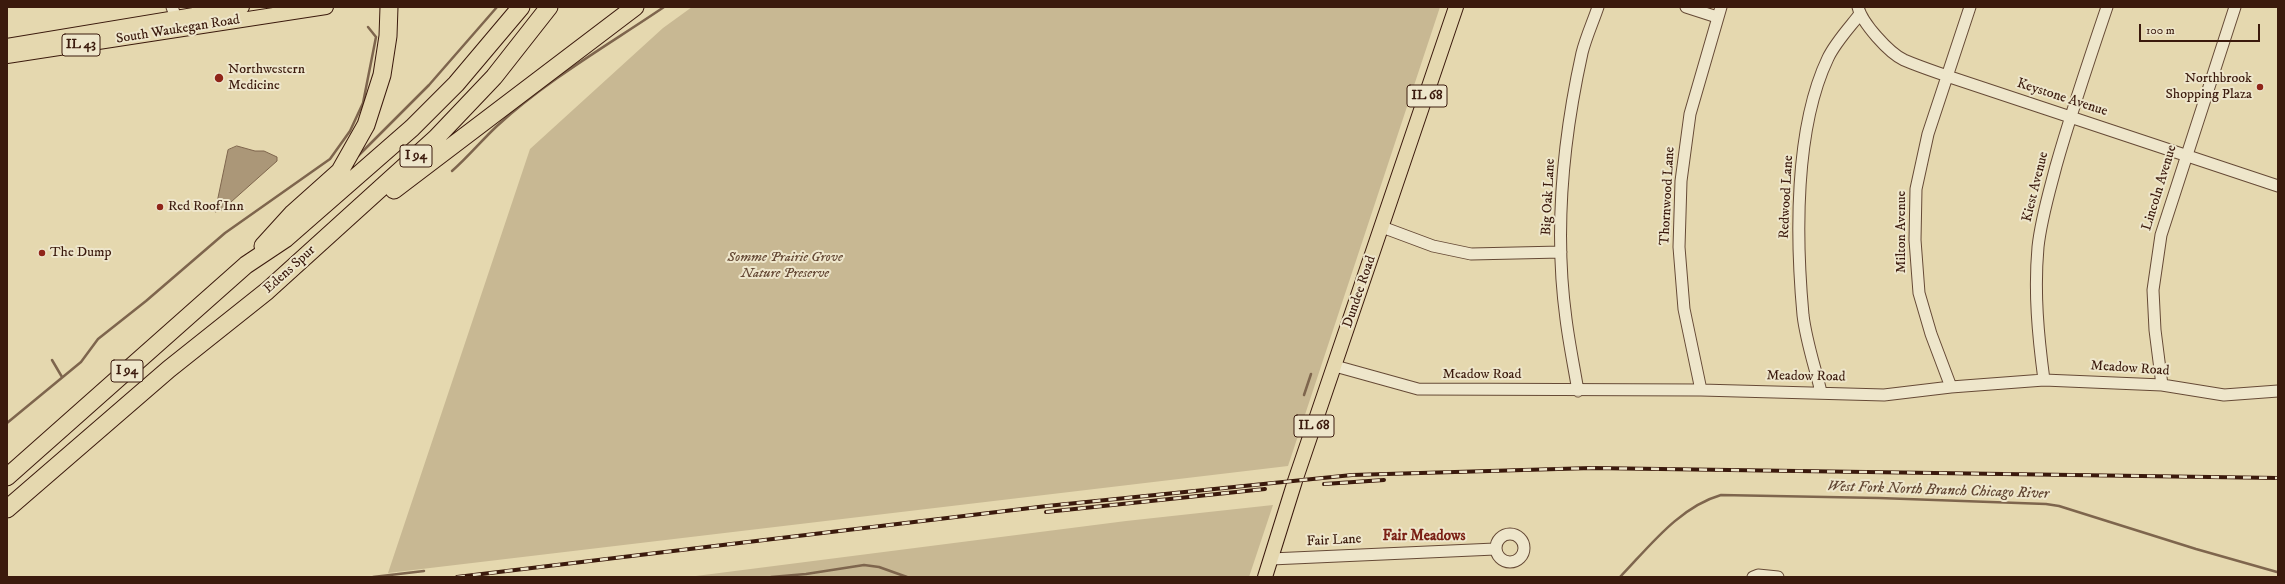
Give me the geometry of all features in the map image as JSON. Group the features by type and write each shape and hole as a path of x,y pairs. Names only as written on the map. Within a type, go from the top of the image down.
{"highway":[{"path":"246,265 293,213 340,171 366,125 382,75 388,36 389,7"},
{"name":"Edens Spur","path":"7,477 246,265 285,239 412,128 456,84 521,7"},
{"name":"Edens Spur","path":"7,509 169,369 267,291 441,132 494,77 549,7"},
{"path":"267,291 427,164 624,12 635,7"}],"main road":[{"name":"South Waukegan Road","path":"7,46 174,13 242,7"},
{"name":"South Waukegan Road","path":"7,56 326,7"},
{"name":"Dundee Road","path":"1265,577 1295,481 1456,7"}],"street":[{"name":"Big Oak Lane","path":"1578,391 1566,318 1561,252 1563,181 1568,127 1583,52 1598,7"},
{"path":"1686,7 1719,12"},
{"name":"Milton Avenue","path":"1951,387 1931,334 1919,293 1915,240 1916,189 1928,134 1970,7"},
{"name":"Kiest Avenue","path":"2044,380 2037,326 2036,286 2038,246 2045,206 2070,116 2107,7"},
{"name":"Lincoln Avenue","path":"2162,385 2154,330 2153,290 2160,235 2235,7"},
{"name":"Keystone Avenue","path":"1859,10 1880,40 1902,59 1947,76 2278,186"},
{"name":"Redwood Lane","path":"1821,392 1803,309 1798,218 1804,143 1813,102 1828,58 1859,10"},
{"name":"Thornwood Lane","path":"1701,390 1684,309 1679,246 1681,181 1690,114 1719,12"},
{"path":"1382,227 1433,246 1471,254 1561,252"},
{"name":"Meadow Road","path":"1335,366 1418,389 1578,391 1701,390 1821,392 1884,395 1951,387 2044,380 2162,385 2224,395 2278,391"},
{"name":"Fair Lane","path":"1271,559 1495,549"},
{"path":"1753,577 1758,575 1778,577"}],"green space":[{"name":"Somme Prairie Grove Nature Preserve","path":"692,7 1440,7 1288,466 388,573 530,149 663,28"},
{"path":"1273,505 1249,577 688,577 1126,521"}],"shaded area":[{"path":"237,146 255,151 264,151 277,157 277,161 222,210 215,212 228,150"}],"waterway":[{"path":"358,156 429,85 497,7"},
{"path":"452,171 497,126 536,93 664,7"},
{"path":"7,423 81,362 98,339 146,301 225,233 330,159 350,131 363,103 376,37 368,27"},
{"path":"52,360 62,377"},
{"path":"1304,395 1311,374"},
{"name":"West Fork North Branch Chicago River","path":"1620,577 1678,518 1706,501 1721,495 1879,498 2046,504 2059,506 2196,549 2277,572"},
{"name":"West Fork North Branch Chicago River","path":"771,577 806,574 864,565 879,567 907,577"},
{"path":"373,577 424,571"}],"railway":[{"path":"457,577 1047,506 1352,475 1592,468 2278,478"},
{"path":"1324,484 1384,480"},
{"path":"1046,512 1265,489"}],"place":[{"name":"Northwestern Medicine","path":"219,78"},
{"name":"Northbrook Shopping Plaza","path":"2260,87"},
{"name":"Red Roof Inn","path":"160,207"},
{"name":"The Dump","path":"42,253"}],"district":[{"name":"Fair Meadows","path":"1424,537"}]}
